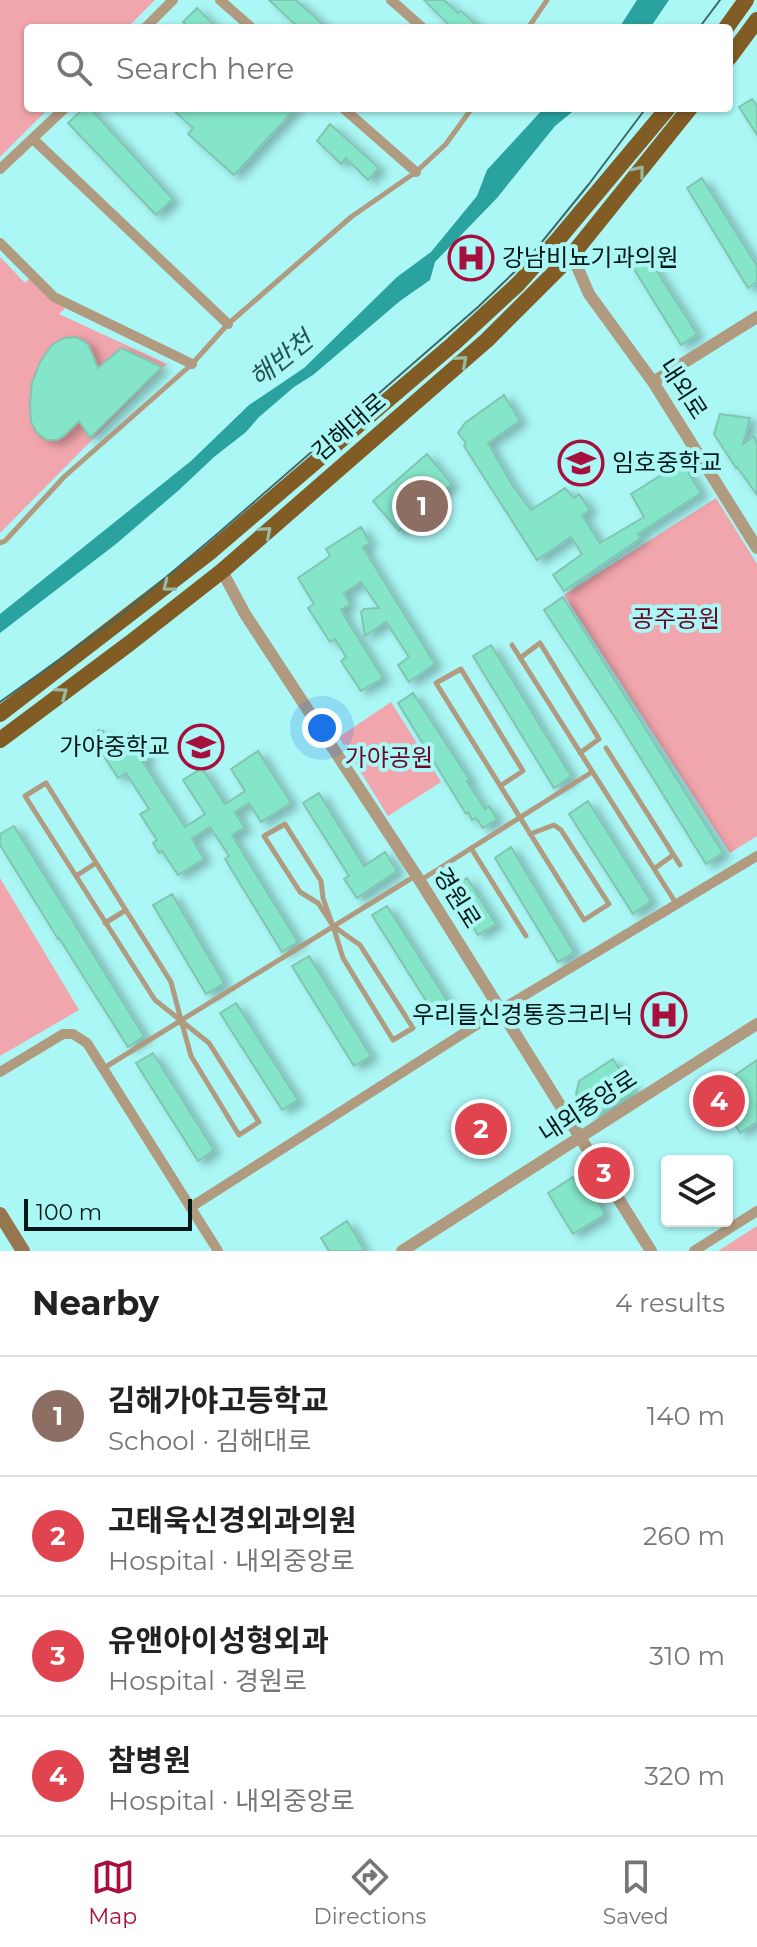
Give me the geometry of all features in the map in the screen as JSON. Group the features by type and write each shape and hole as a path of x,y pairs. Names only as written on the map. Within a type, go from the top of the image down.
{"main road":[{"path":"729,24 746,0"},
{"path":"733,53 757,20"},
{"name":"김해대로","path":"0,714 209,553 453,344 518,284 665,112"},
{"name":"김해대로","path":"0,740 222,571 487,340 572,255 687,112"},
{"path":"0,1214 23,1251"}],"street":[{"path":"149,24 173,0"},
{"path":"220,0 247,24"},
{"path":"391,0 418,24"},
{"path":"0,169 61,112"},
{"path":"348,112 416,172"},
{"path":"33,139 228,324"},
{"path":"0,243 54,297 192,364"},
{"name":"내외로","path":"572,255 589,294 653,382 757,548"},
{"path":"653,382 757,317"},
{"name":"경원로","path":"222,571 245,614 418,878 651,1251"},
{"path":"191,1207 500,1010 757,856"},
{"name":"내외중앙로","path":"402,1251 757,1024"},
{"path":"0,1072 63,1034 73,1034 87,1043 218,1251"},
{"path":"694,1251 757,1211"}],"lane":[{"path":"531,24 547,0"},
{"path":"0,543 64,477 192,364 228,324 351,217 416,172 446,144 469,112"},
{"path":"520,658 540,643 599,739 580,753"},
{"path":"512,645 678,906"},
{"path":"500,786 523,771 461,669 436,683 500,786 520,817 530,834 584,920 609,904 561,830 554,825 530,834"},
{"path":"606,748 680,865"},
{"path":"103,1068 592,772"},
{"path":"96,863 46,783 25,796 155,1000 181,1020 209,1043 259,1122 239,1135 191,1056 181,1020 171,982 96,863"},
{"path":"333,926 323,898 321,881 285,824 264,836 300,892 318,903 333,926 360,945 413,1028 393,1040 343,958 333,926"},
{"path":"471,848 526,936"},
{"path":"654,869 673,855"},
{"path":"76,876 96,863"},
{"path":"105,923 126,910"}],"green space":[{"path":"0,0 155,0 131,24 24,24 24,112 45,112 0,157"},
{"path":"0,257 25,283 29,279 65,308 59,314 167,364 0,533"},
{"name":"공주공원","path":"716,498 757,564 757,836 730,853 564,595"},
{"name":"가야공원","path":"391,702 441,782 388,816 339,737"},
{"path":"0,878 79,1010 0,1056"},
{"path":"757,1226 757,1251 718,1251"}],"water":[{"path":"637,0 669,0 653,24 622,24"},
{"name":"해반천","path":"540,112 572,112 555,126 497,198 435,262 430,280 294,387 116,544 0,633 0,614 191,461 249,405 304,368 397,277 431,252 477,196 487,170"}],"building":[{"path":"269,0 296,0 323,24 295,24"},
{"path":"424,0 444,0 476,24 448,24"},
{"path":"197,8 213,24 185,24 183,22"},
{"path":"752,99 757,106 757,135 739,107"},
{"path":"80,112 94,112 173,199 156,215 68,123"},
{"path":"175,112 292,112 234,175 188,134 193,128"},
{"path":"330,124 379,168 368,180 346,158 341,164 317,141"},
{"path":"702,178 757,266 757,282 748,288 687,188"},
{"path":"644,251 697,334 681,345 629,261"},
{"path":"76,337 88,344 98,368 121,348 162,367 90,438 79,421 57,440 47,440 37,433 31,422 32,383 40,362 52,345 64,338"},
{"path":"504,395 520,421 488,443 531,510 565,488 574,498 579,494 590,510 582,515 600,543 644,517 631,494 682,462 701,493 638,534 641,538 564,591 553,575 582,554 571,537 537,560 458,433 465,423"},
{"path":"720,414 750,418 743,444 754,436 757,444 757,495 714,434"},
{"path":"427,454 452,484 399,531 373,501"},
{"path":"361,527 370,543 363,547 435,664 409,682 398,665 409,657 386,622 365,636 361,612 379,608 361,582 344,593 350,604 341,610 383,678 361,691 341,661 346,657 335,639 330,642 308,608 314,604 298,578 330,556 326,549"},
{"path":"563,597 723,853 706,864 544,610"},
{"path":"491,645 571,776 554,788 473,656"},
{"path":"413,693 470,780 467,781 485,809 489,806 497,819 483,828 476,818 472,820 468,812 466,814 398,703"},
{"path":"99,730 111,744 131,732 148,759 143,762 185,827 205,814 183,780 202,768 225,804 245,791 231,769 258,751 291,803 261,822 249,803 235,812 245,828 232,835 298,942 282,952 225,859 229,856 210,827 192,838 204,859 178,875 162,851 159,853 153,843 157,840 140,814 149,809 126,773 118,778 91,736"},
{"path":"319,793 364,866 385,852 397,871 357,898 344,879 349,876 303,803"},
{"path":"588,801 651,901 633,914 569,814"},
{"path":"14,826 144,1036 128,1047 0,845 0,834"},
{"path":"511,847 574,952 558,962 495,858"},
{"path":"467,878 496,924 478,935 449,889"},
{"path":"172,894 224,983 206,994 153,905"},
{"path":"387,906 450,1005 435,1015 372,915"},
{"path":"309,956 371,1056 354,1066 292,966"},
{"path":"236,1003 298,1100 282,1110 220,1013"},
{"path":"153,1053 214,1150 198,1161 136,1063"},
{"path":"613,1059 634,1092 592,1116 576,1094 579,1081"},
{"path":"757,1060 757,1122 740,1133 714,1090"},
{"path":"573,1177 588,1185 604,1212 603,1216 573,1234 548,1193"},
{"path":"347,1221 365,1251 329,1251 321,1238"}],"tram line":[{"path":"702,24 720,0"},
{"path":"0,702 120,616 478,307 528,259 643,112"}],"place":[{"name":"강남비뇨기과의원","path":"471,258"},
{"name":"임호중학교","path":"581,463"},
{"name":"김해가야고등학교","path":"422,506"},
{"name":"가야중학교","path":"201,747"},
{"name":"우리들신경통증크리닉","path":"664,1015"},
{"name":"참병원","path":"719,1101"},
{"name":"고태욱신경외과의원","path":"481,1129"},
{"name":"유앤아이성형외과","path":"604,1173"}]}
